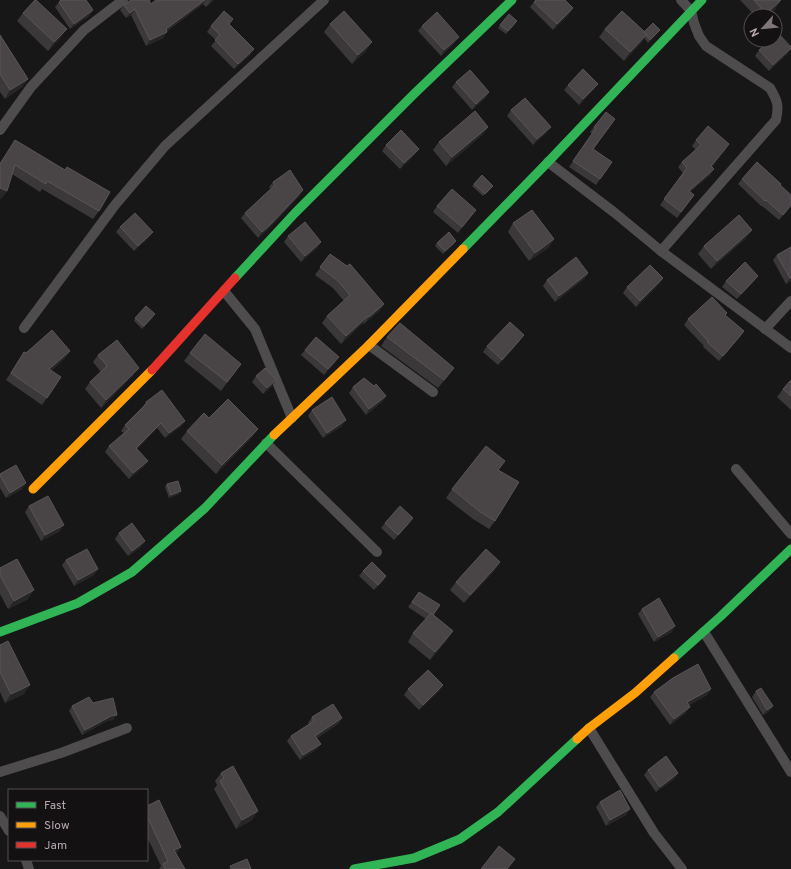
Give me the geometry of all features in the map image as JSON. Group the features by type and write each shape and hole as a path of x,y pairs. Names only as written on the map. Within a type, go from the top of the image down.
{"street":[{"path":"0,130 31,87 84,30 123,0"},
{"path":"24,328 115,205 165,146 324,0"},
{"path":"33,490 164,357 296,213 414,94 512,0"},
{"path":"661,251 776,120 779,109 776,98 770,88 706,46 699,36 691,11 681,0"},
{"path":"0,632 78,603 132,572 206,508 266,443 369,345 548,162 702,0"},
{"path":"548,162 661,251 791,348"},
{"path":"224,291 255,328 292,418"},
{"path":"765,329 791,301"},
{"path":"369,345 433,392"},
{"path":"266,443 377,552"},
{"path":"736,469 791,534"},
{"path":"354,869 414,858 460,839 498,812 589,728 635,693 704,632 791,549"},
{"path":"704,632 791,772"},
{"path":"0,772 61,753 127,728"},
{"path":"589,728 654,833 682,869"},
{"path":"0,816 8,829"}],"building":[{"path":"35,0 67,29 54,42 23,13"},
{"path":"61,0 86,0 93,10 74,24 59,2"},
{"path":"131,0 149,0 151,4 156,0 205,0 166,29 167,32 150,40 135,9 130,13 124,5"},
{"path":"536,0 565,0 573,8 557,24 534,2"},
{"path":"754,0 781,0 772,8 761,8"},
{"path":"224,11 233,19 229,24 254,49 238,64 215,40 220,35 211,26"},
{"path":"344,11 372,42 358,55 330,24"},
{"path":"622,11 647,34 630,52 605,29"},
{"path":"437,12 459,37 444,50 422,26"},
{"path":"509,14 517,21 508,31 500,25"},
{"path":"653,23 660,30 650,40 644,32"},
{"path":"0,35 28,79 10,90 0,74"},
{"path":"783,38 791,47 773,65 759,50 761,48 783,48"},
{"path":"583,69 598,84 583,99 568,85"},
{"path":"470,70 489,92 476,104 456,82"},
{"path":"525,98 551,127 537,139 511,110"},
{"path":"475,111 488,127 452,157 439,142"},
{"path":"606,112 615,119 593,149 612,162 600,179 573,161 596,128 594,127"},
{"path":"708,126 729,144 711,166 714,169 689,191 694,195 681,212 664,199 687,168 682,162 701,145 696,140"},
{"path":"401,130 419,149 404,163 386,145"},
{"path":"15,140 65,170 67,167 110,192 99,211 47,181 46,184 15,165 7,191 0,188 0,164"},
{"path":"757,162 791,195 791,205 783,215 766,200 765,201 742,179"},
{"path":"290,170 303,190 262,232 245,213 275,185 273,182"},
{"path":"482,175 493,186 485,194 474,184"},
{"path":"452,189 476,210 462,227 437,206"},
{"path":"532,210 554,239 535,253 513,223"},
{"path":"135,213 153,232 138,246 120,227"},
{"path":"739,215 752,230 717,261 704,246"},
{"path":"305,222 321,242 305,256 288,236"},
{"path":"449,232 456,241 445,251 437,243"},
{"path":"791,247 791,278 790,278 777,255"},
{"path":"330,254 347,266 350,264 384,304 346,336 327,316 350,295 338,281 320,267"},
{"path":"576,257 588,273 559,296 547,280"},
{"path":"745,262 758,276 741,294 726,281"},
{"path":"650,265 663,278 640,301 627,287"},
{"path":"712,297 727,313 725,315 744,331 723,356 707,342 708,341 688,319"},
{"path":"146,306 155,314 144,326 135,318"},
{"path":"510,322 524,335 502,360 487,346"},
{"path":"400,323 454,368 444,380 387,337"},
{"path":"52,330 70,351 49,369 61,377 47,398 11,373 24,352 26,353"},
{"path":"205,334 241,364 227,382 190,353"},
{"path":"316,337 339,357 328,369 305,350"},
{"path":"117,340 139,368 106,400 90,382 107,366 98,355"},
{"path":"265,368 276,380 267,388 256,376"},
{"path":"364,378 374,386 376,384 386,396 369,409 353,387"},
{"path":"791,380 791,396 783,389"},
{"path":"162,390 185,421 169,433 161,423 136,448 148,461 133,473 109,446 129,429 125,425 147,403 146,402"},
{"path":"332,397 346,420 327,433 312,410"},
{"path":"228,399 258,429 222,465 187,431 204,413 209,418"},
{"path":"486,446 505,461 498,470 519,482 495,521 479,511 452,489"},
{"path":"16,465 26,483 10,493 0,474"},
{"path":"178,481 181,491 171,495 167,484"},
{"path":"48,496 64,525 45,535 29,506"},
{"path":"400,506 413,518 398,535 385,523"},
{"path":"132,523 145,541 132,551 119,533"},
{"path":"87,549 98,569 78,580 66,560"},
{"path":"486,549 500,562 470,595 456,582"},
{"path":"17,559 34,590 14,601 0,575 0,568"},
{"path":"372,562 386,576 378,585 363,571"},
{"path":"419,592 440,605 433,615 412,602"},
{"path":"659,598 675,626 658,637 642,609"},
{"path":"431,613 453,631 435,652 413,633"},
{"path":"8,641 30,685 11,694 0,672 0,645"},
{"path":"698,664 711,689 687,702 690,707 674,719 654,692 673,678"},
{"path":"428,670 443,685 423,705 408,689"},
{"path":"761,688 773,706 767,710 756,691"},
{"path":"89,697 93,703 113,698 117,715 111,716 85,730 72,706"},
{"path":"333,704 342,718 315,736 321,744 303,755 291,736 314,721 312,717"},
{"path":"666,756 678,773 660,787 648,770"},
{"path":"233,766 258,811 242,820 220,781 224,778 221,773"},
{"path":"620,790 630,809 610,820 600,802"},
{"path":"159,800 181,847 174,850 185,869 165,869 163,864 168,861 148,818 148,806"},
{"path":"499,846 515,859 507,869 481,869"},
{"path":"247,859 251,869 231,869 230,866"}],"traffic: fast":[{"path":"235,278 295,213 414,94 512,0"},
{"path":"463,249 702,0"},
{"path":"0,632 78,603 132,572 205,508 274,435"},
{"path":"674,658 721,616 791,549"},
{"path":"354,869 414,858 460,839 498,812 577,739"}],"traffic: slow":[{"path":"274,435 369,345 463,249"},
{"path":"33,489 152,370"},
{"path":"577,739 635,693 674,658"}],"traffic: jam":[{"path":"152,370 235,278"}]}
